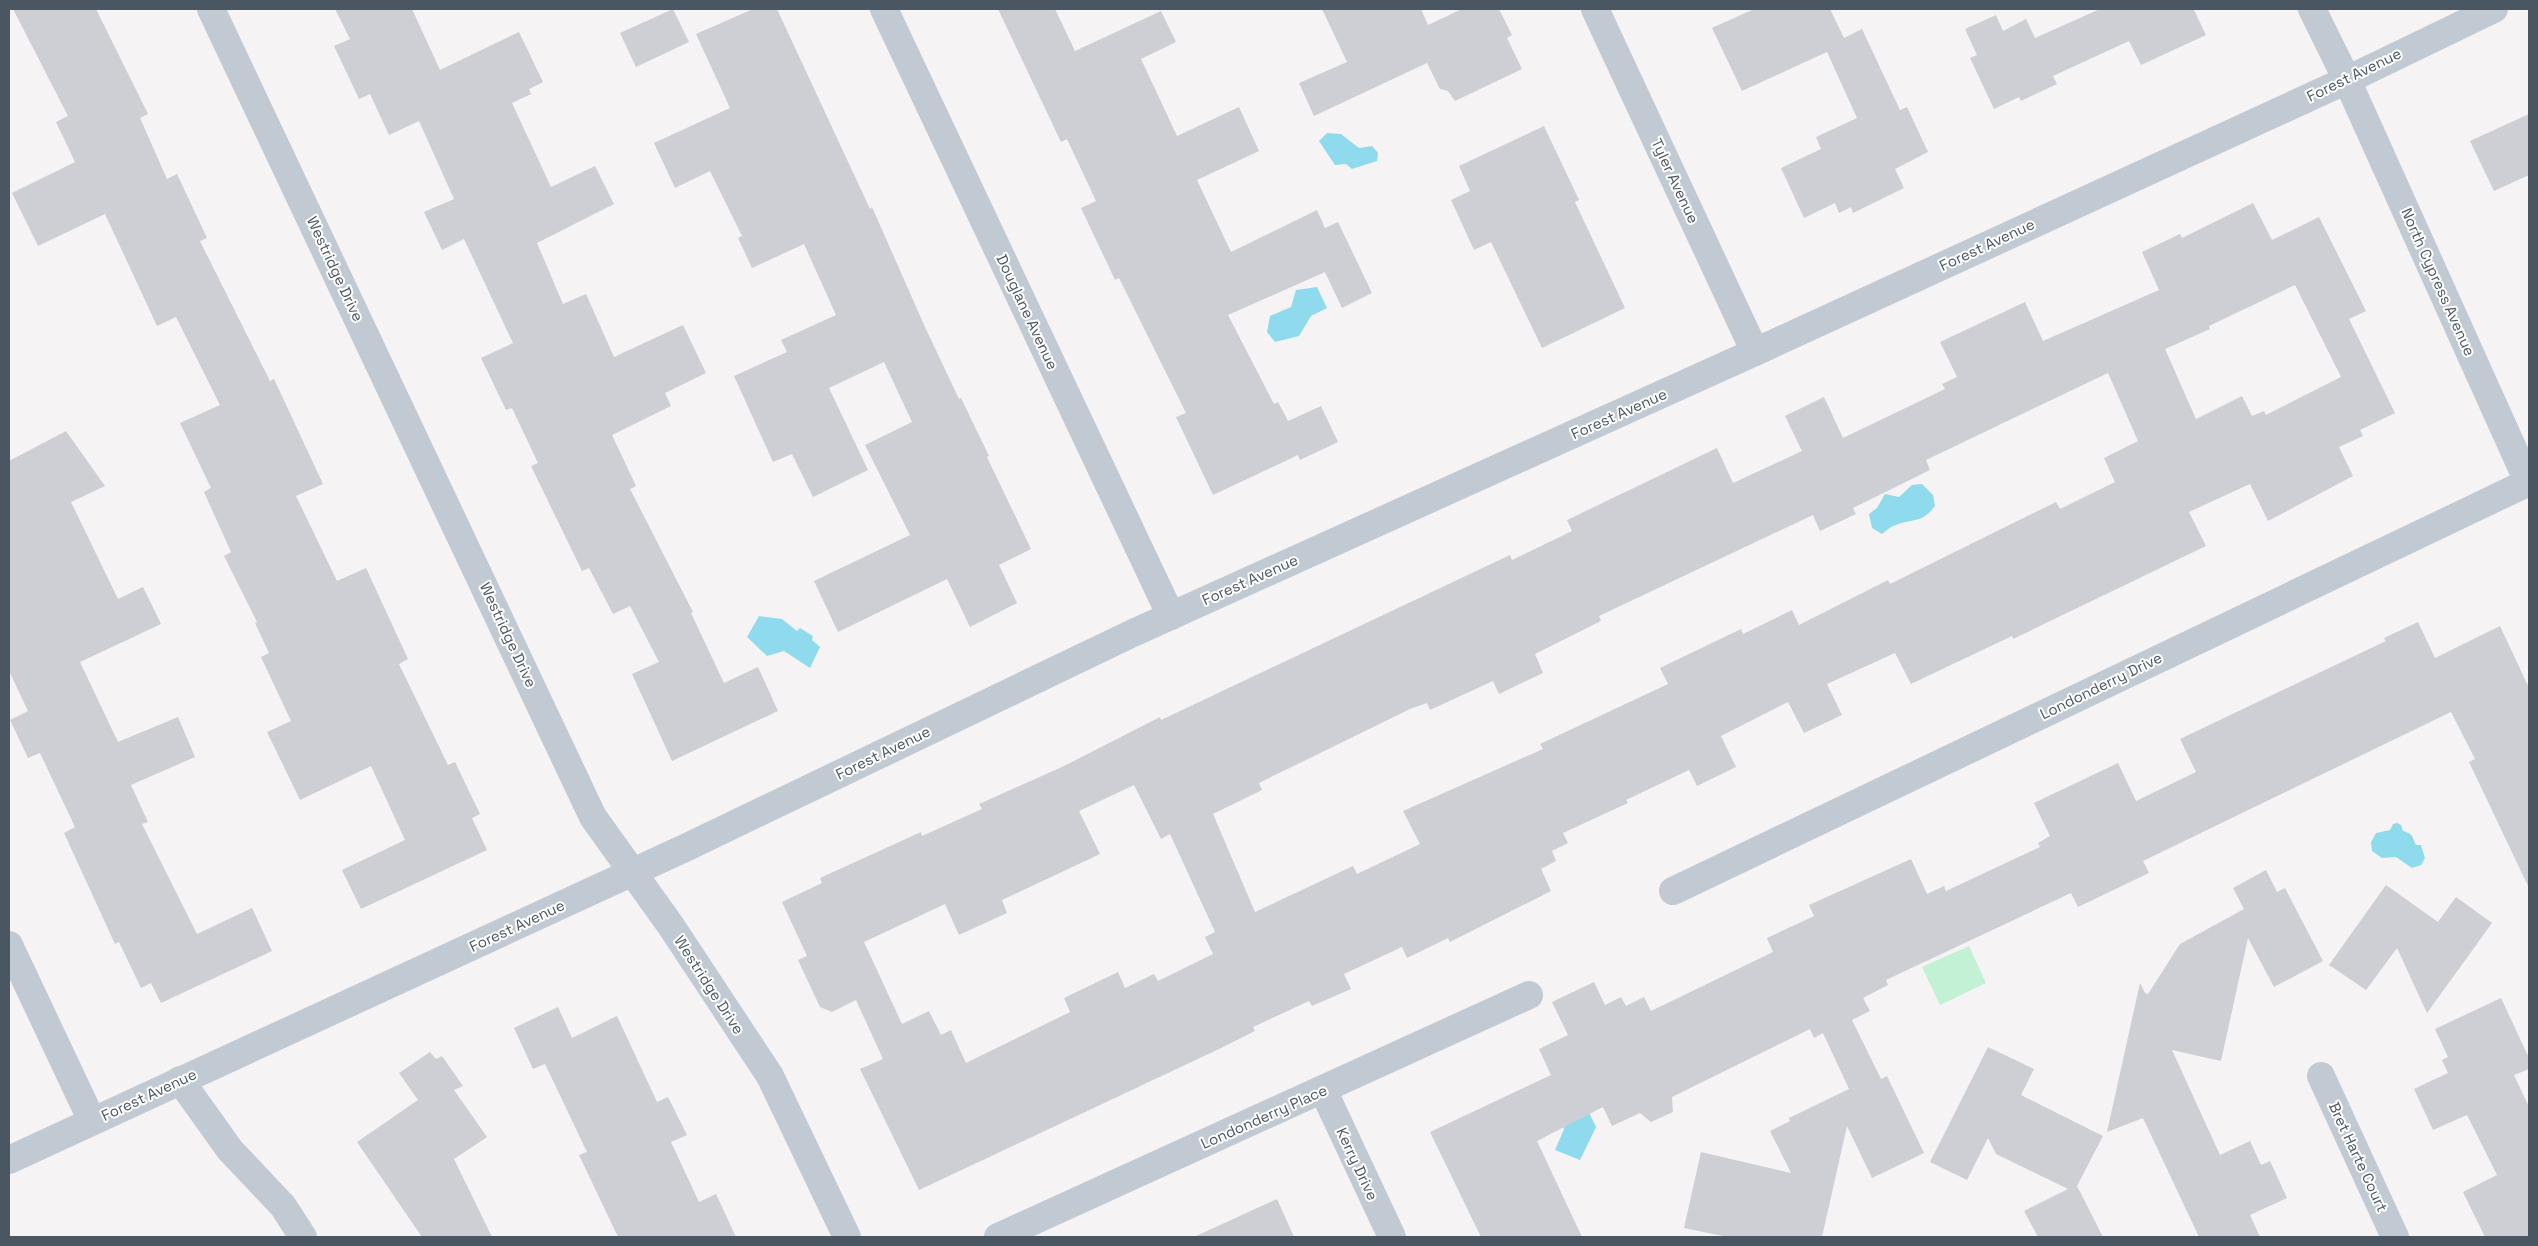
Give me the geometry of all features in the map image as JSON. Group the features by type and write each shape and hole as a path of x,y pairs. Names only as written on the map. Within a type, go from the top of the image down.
{"street":[{"name":"Westridge Drive","path":"212,9 593,817 671,926 770,1076 847,1237"},
{"name":"Douglane Avenue","path":"884,9 1171,616"},
{"name":"Tyler Avenue","path":"1595,9 1755,352"},
{"name":"North Cypress Avenue","path":"2312,9 2529,483"},
{"name":"Forest Avenue","path":"9,1160 632,872 1171,616 1755,352 2346,80 2494,9"},
{"name":"Londonderry Drive","path":"1673,891 2529,483"},
{"path":"9,945 92,1121"},
{"name":"Londonderry Place","path":"998,1237 1529,995"},
{"name":"Bret Harte Court","path":"2321,1076 2395,1237"},
{"path":"180,1080 230,1150 283,1206 302,1237"},
{"name":"Kerry Drive","path":"1323,1090 1392,1237"}],"green space":[{"path":"1969,946 1986,983 1940,1005 1922,967"}],"water":[{"path":"1327,133 1341,134 1359,148 1372,146 1378,153 1377,161 1352,169 1346,164 1335,165 1319,141"},
{"path":"1317,287 1327,308 1311,316 1299,336 1275,342 1267,332 1270,316 1291,307 1296,290"},
{"path":"1922,484 1933,495 1935,506 1926,516 1892,526 1882,534 1872,528 1869,514 1877,508 1885,494 1899,497 1912,485"},
{"path":"759,616 782,619 797,631 800,628 813,636 812,640 820,647 810,668 784,651 767,656 747,637"},
{"path":"2393,824 2401,825 2403,831 2411,835 2416,845 2421,845 2425,858 2421,865 2412,868 2396,857 2382,858 2372,851 2371,842 2376,833 2390,830"},
{"path":"1582,1098 1596,1127 1580,1160 1555,1150 1564,1129 1554,1104"}],"building":[{"path":"13,9 96,9 148,114 140,118 167,179 177,174 207,238 200,241 270,381 274,379 323,484 296,496 337,581 366,568 408,659 399,664 448,765 455,762 480,814 472,818 487,850 361,909 342,870 405,840 371,766 300,800 267,732 291,721 261,657 269,653 255,623 257,622 224,556 231,552 204,492 211,488 180,423 220,405 176,317 157,326 105,214 38,246 12,193 75,162 56,122 68,116"},
{"path":"335,9 412,9 440,70 519,32 543,82 529,89 531,94 512,103 551,187 595,166 614,204 537,243 563,304 586,294 614,357 683,325 706,373 665,393 671,406 612,435 636,486 630,489 693,612 691,613 724,683 758,667 778,711 672,761 632,674 659,662 630,606 613,614 589,568 582,571 531,466 538,463 512,408 506,410 481,358 513,343 464,239 442,250 424,212 454,199 419,121 389,135 370,94 359,99 334,46 350,39"},
{"path":"673,9 689,42 636,67 620,33"},
{"path":"753,9 777,9 870,209 872,207 925,327 959,399 961,398 989,456 987,457 1031,549 999,565 1017,603 970,627 947,579 838,632 814,581 910,535 865,445 912,422 884,362 829,388 868,470 813,497 792,454 773,462 734,376 787,352 781,340 836,315 804,244 752,268 738,238 742,236 710,171 675,188 654,143 730,108 696,34"},
{"path":"998,9 1055,9 1075,51 1161,11 1176,42 1141,59 1177,136 1239,107 1259,151 1197,180 1231,252 1317,210 1325,228 1338,222 1372,293 1342,308 1325,272 1228,315 1274,404 1278,402 1288,421 1321,406 1338,442 1300,460 1298,455 1213,495 1176,417 1186,413 1119,278 1115,280 1081,208 1096,201 1067,139 1061,142"},
{"path":"1322,9 1421,9 1428,25 1462,9 1499,9 1512,35 1507,38 1522,69 1455,101 1448,91 1440,89 1427,63 1314,116 1299,83 1347,62"},
{"path":"1754,9 1830,9 1844,38 1862,29 1900,110 1907,107 1928,152 1895,169 1904,188 1853,213 1851,207 1839,213 1835,203 1804,218 1781,168 1821,149 1816,137 1857,118 1827,52 1742,91 1712,28"},
{"path":"2100,9 2198,9 2194,10 2206,35 2141,65 2129,41 2053,76 2057,84 2021,101 2019,97 1994,109 1970,58 1977,55 1965,29 1996,15 2003,31 2026,19 2035,38"},
{"path":"2529,114 2529,175 2494,191 2470,141"},
{"path":"1544,126 1579,200 1575,202 1625,308 1542,348 1491,242 1474,250 1451,200 1470,191 1459,166"},
{"path":"2253,203 2272,240 2319,217 2366,311 2349,319 2395,413 2360,430 2363,436 2339,447 2353,476 2268,521 2250,484 2189,512 2206,546 2013,639 2012,636 1911,684 1895,653 1827,684 1842,715 1804,733 1788,702 1721,736 1736,767 1697,786 1689,770 1626,800 1628,803 1563,833 1568,843 1552,851 1556,861 1541,869 1551,891 1450,942 1448,938 1407,958 1402,947 1344,974 1351,989 1312,1006 1309,1001 1253,1027 1255,1031 1219,1049 919,1190 860,1069 883,1059 856,1000 832,1012 820,1007 798,960 807,956 782,902 822,883 820,878 921,832 922,836 982,809 979,804 1064,766 1160,717 1161,720 1510,555 1512,560 1572,531 1567,520 1717,448 1733,483 1802,451 1785,416 1824,397 1843,438 1945,389 1942,384 1957,377 1940,342 2025,302 2043,341 2159,290 2142,252 2180,234 2182,238","holes":["2295,285 2341,377 2266,415 2264,411 2252,416 2242,396 2196,419 2165,349 2210,329 2209,326","2108,373 2138,441 2104,458 2115,482 2060,509 2056,502 1890,584 1888,580 1799,625 1792,610 1743,634 1741,629 1660,668 1668,684 1540,744 1543,749 1403,811 1420,844 1357,874 1353,866 1255,912 1213,814 1262,790 1259,783 1410,709 1427,703 1430,710 1493,681 1499,694 1543,673 1535,654 1601,621 1599,616 1813,515 1820,531 1856,514 1853,508 1930,470 1926,460","1134,785 1161,839 1170,834 1215,932 1205,937 1213,954 1158,981 1154,974 1125,988 1118,972 1064,998 1070,1012 966,1063 951,1030 941,1035 929,1011 902,1024 864,942 945,904 959,935 1007,913 1002,900 1100,854 1079,811"]},
{"path":"66,431 105,486 71,502 118,599 143,587 161,624 80,662 118,742 178,717 195,757 131,785 148,822 142,824 197,934 252,908 272,951 161,1003 151,983 141,988 119,942 115,944 64,833 75,827 40,753 28,758 10,720 28,711 9,671 9,461"},
{"path":"2418,622 2435,658 2500,626 2529,688 2529,888 2469,762 2475,759 2451,712 2143,861 2149,873 2078,907 2071,893 1886,980 1888,985 1863,998 1870,1011 1852,1020 1881,1079 1887,1076 1924,1153 1872,1178 1847,1126 1822,1237 1728,1237 1684,1228 1701,1152 1791,1173 1770,1131 1790,1121 1789,1118 1849,1089 1823,1033 1814,1038 1810,1029 1672,1097 1673,1112 1651,1122 1640,1113 1612,1126 1603,1107 1537,1141 1582,1237 1481,1237 1430,1132 1551,1075 1539,1049 1568,1035 1552,1002 1594,982 1605,1005 1621,997 1626,1006 1644,997 1651,1011 1773,952 1767,938 1814,916 1809,905 1911,859 1927,894 1944,886 1946,891 2040,847 2038,843 2050,836 2034,803 2118,763 2136,801 2196,772 2180,739 2386,641 2384,638"},
{"path":"2266,870 2277,892 2285,888 2323,961 2274,987 2248,938 2221,1061 2172,1050 2220,1155 2250,1141 2261,1165 2270,1161 2287,1198 2250,1215 2260,1237 2199,1237 2143,1118 2107,1132 2140,983 2145,993 2148,994 2180,944 2244,909 2233,888"},
{"path":"2386,885 2438,922 2456,897 2492,923 2427,1013 2397,948 2366,990 2329,965"},
{"path":"2501,998 2529,1058 2529,1069 2514,1075 2529,1107 2529,1237 2485,1237 2463,1192 2497,1175 2467,1115 2433,1130 2414,1089 2448,1073 2442,1060 2448,1057 2435,1029"},
{"path":"558,1007 572,1038 617,1016 657,1102 668,1097 687,1135 671,1142 699,1202 716,1194 736,1237 618,1237 579,1155 587,1152 545,1064 533,1069 514,1028"},
{"path":"1988,1047 2034,1069 2021,1095 2103,1136 2077,1186 2103,1237 2038,1237 2024,1211 2068,1189 1996,1154 1988,1138 1967,1180 1930,1162"},
{"path":"430,1052 436,1059 442,1056 463,1086 454,1090 487,1137 454,1159 492,1237 422,1237 357,1142 418,1100 399,1073"},
{"path":"1277,1199 1294,1237 1194,1237"}]}
